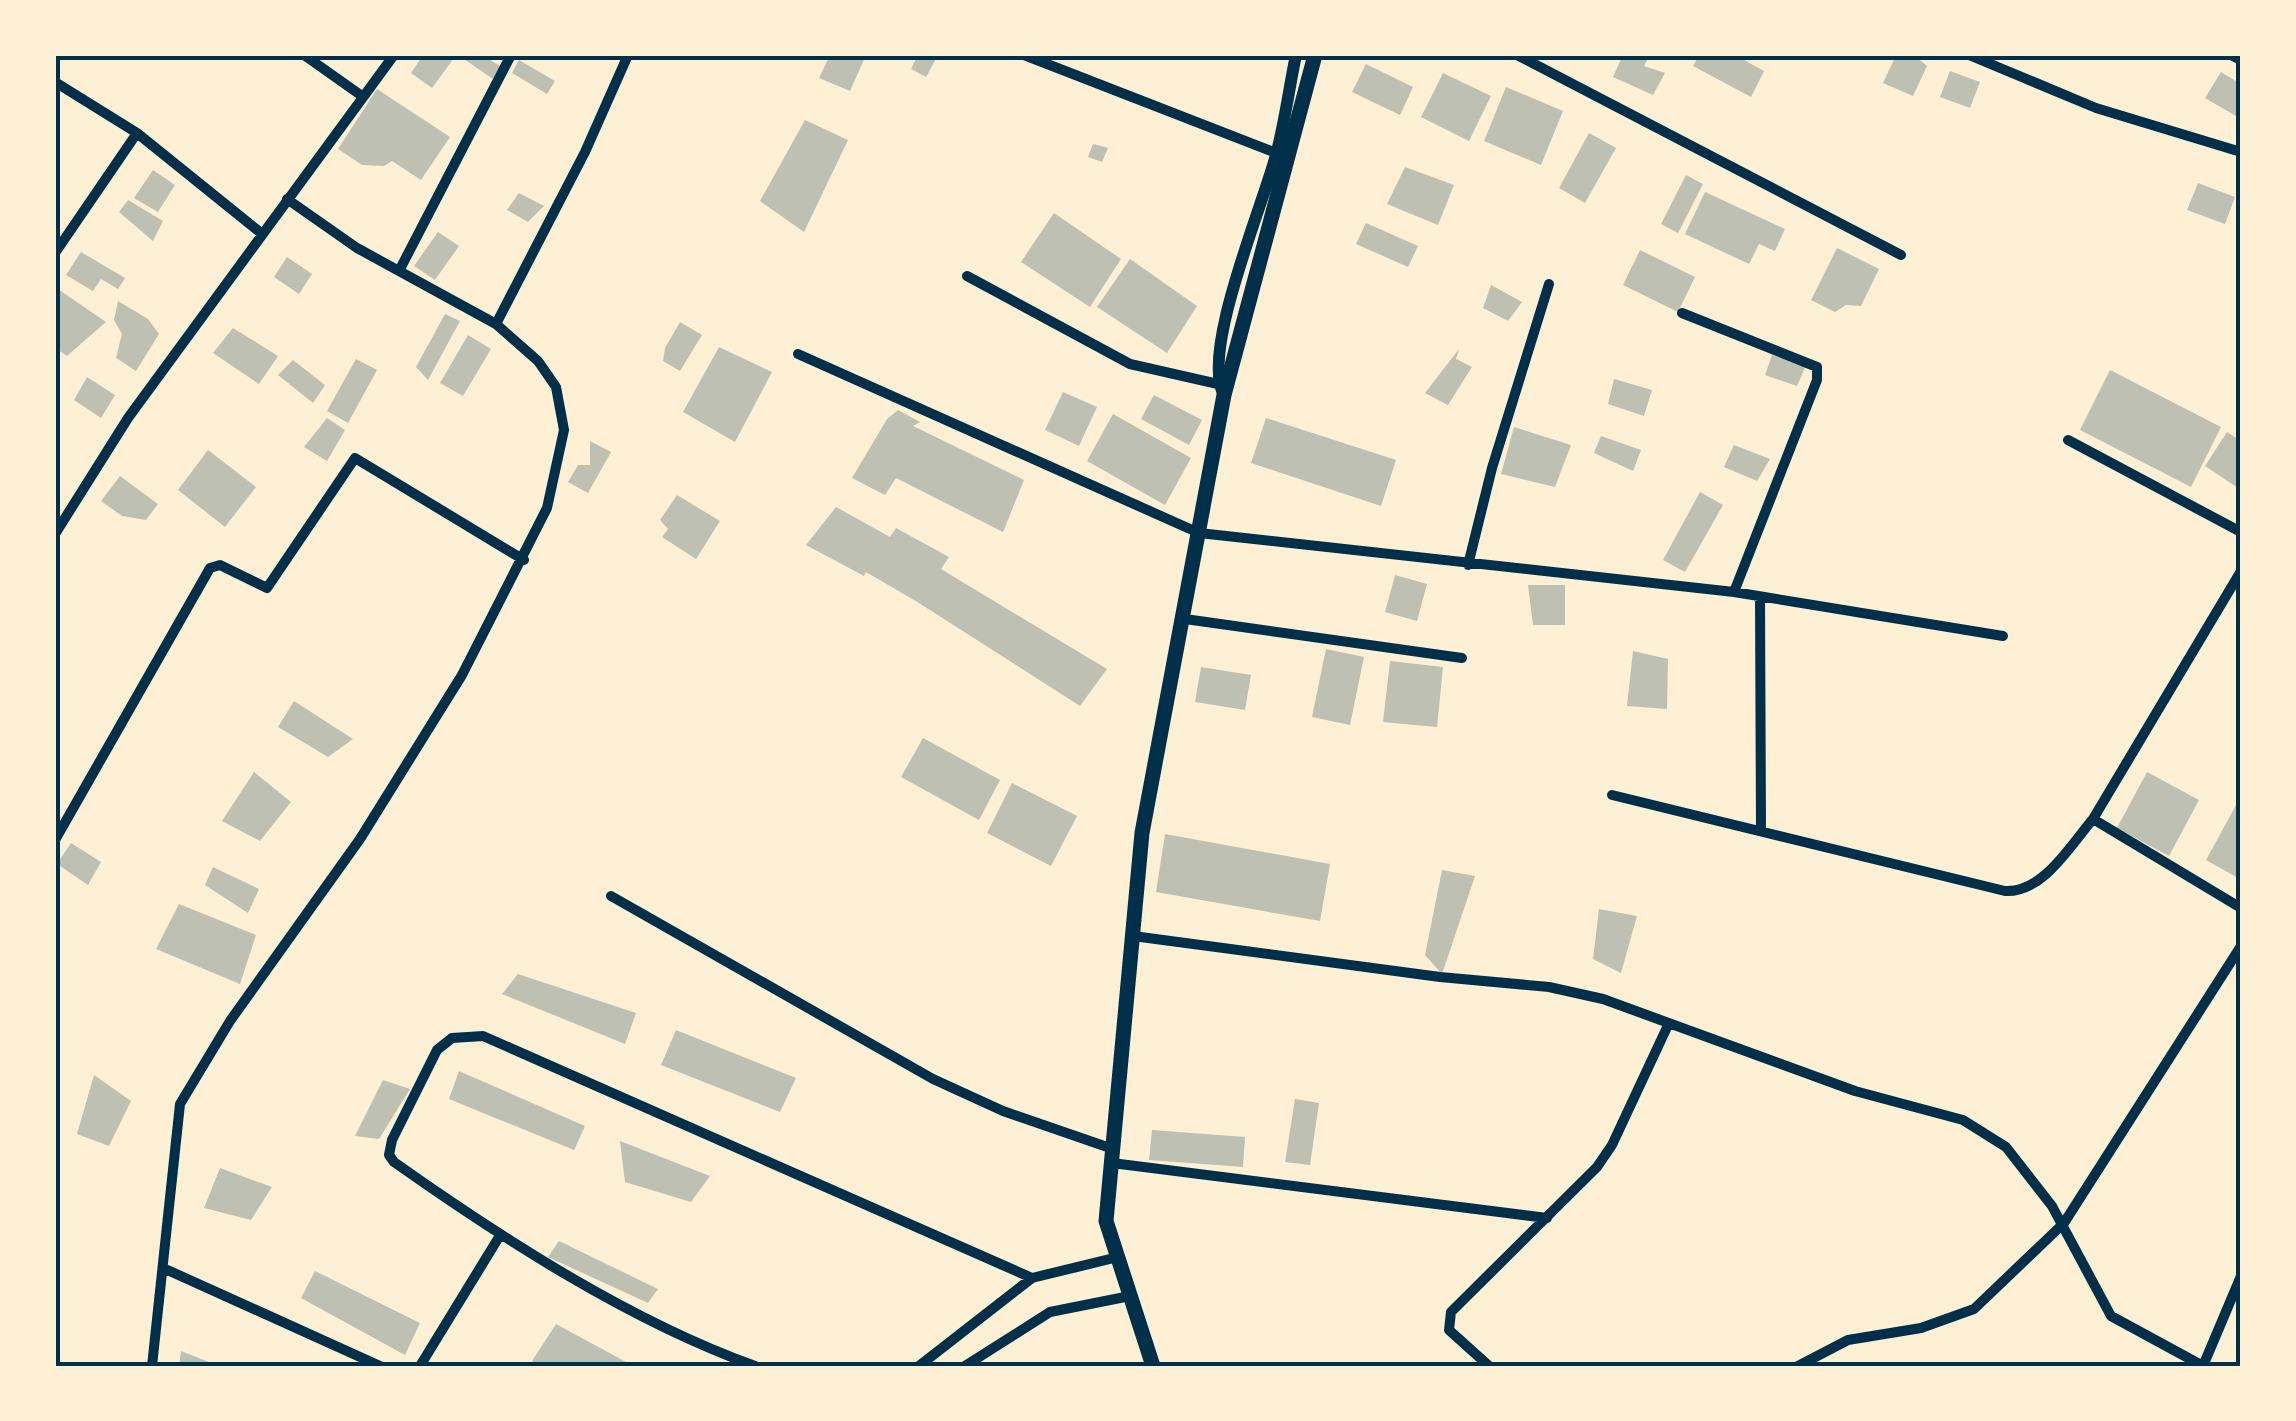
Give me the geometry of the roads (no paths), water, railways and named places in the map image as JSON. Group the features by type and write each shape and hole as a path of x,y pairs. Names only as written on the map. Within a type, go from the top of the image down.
{"main road":[{"path":"1152,1366 1106,1221 1142,832 1185,619 1221,389 1283,157 1315,55"}],"street":[{"path":"304,55 362,96"},
{"path":"55,534 128,418 394,55"},
{"path":"399,271 511,55"},
{"path":"496,324 584,152 628,55"},
{"path":"1024,55 1283,157 1296,55"},
{"path":"1516,55 1901,255"},
{"path":"1969,55 2096,108 2241,152"},
{"path":"2232,55 2241,60"},
{"path":"55,82 136,133 261,233"},
{"path":"55,253 136,133"},
{"path":"152,1366 176,1132 185,1094 402,772 524,560 551,495 564,430 556,388 538,360 496,324 399,271 287,199"},
{"path":"967,276 1130,364 1221,389"},
{"path":"1468,565 1492,468 1550,284"},
{"path":"1682,313 1817,367 1817,380 1734,592"},
{"path":"798,354 1199,532 1734,592 2003,636"},
{"path":"2068,440 2241,532"},
{"path":"55,840 210,568 220,565 267,588 356,458 524,560"},
{"path":"55,503 68,512"},
{"path":"1612,795 2005,892 2023,892 2040,880 2094,819 2239,580"},
{"path":"1760,598 1761,832"},
{"path":"1185,619 1462,658"},
{"path":"2094,819 2241,908"},
{"path":"611,896 933,1079 1113,1156 1547,1218"},
{"path":"1132,936 1440,977 1549,987 1603,999 1855,1091 1962,1120 2006,1148 2064,1223 2096,1296 2110,1316 2203,1366 2241,1276"},
{"path":"1798,1366 1848,1340 1954,1320 1974,1309 2064,1223 2241,946"},
{"path":"1489,1366 1449,1330 1447,1321 1612,1146 1668,1024"},
{"path":"755,1366 714,1351 499,1237 389,1156 426,1065 452,1038 483,1036 1032,1278"},
{"path":"420,1366 499,1237"},
{"path":"919,1366 1032,1278 1118,1257"},
{"path":"164,1268 380,1366"},
{"path":"964,1366 1050,1312 1130,1296"}]}
